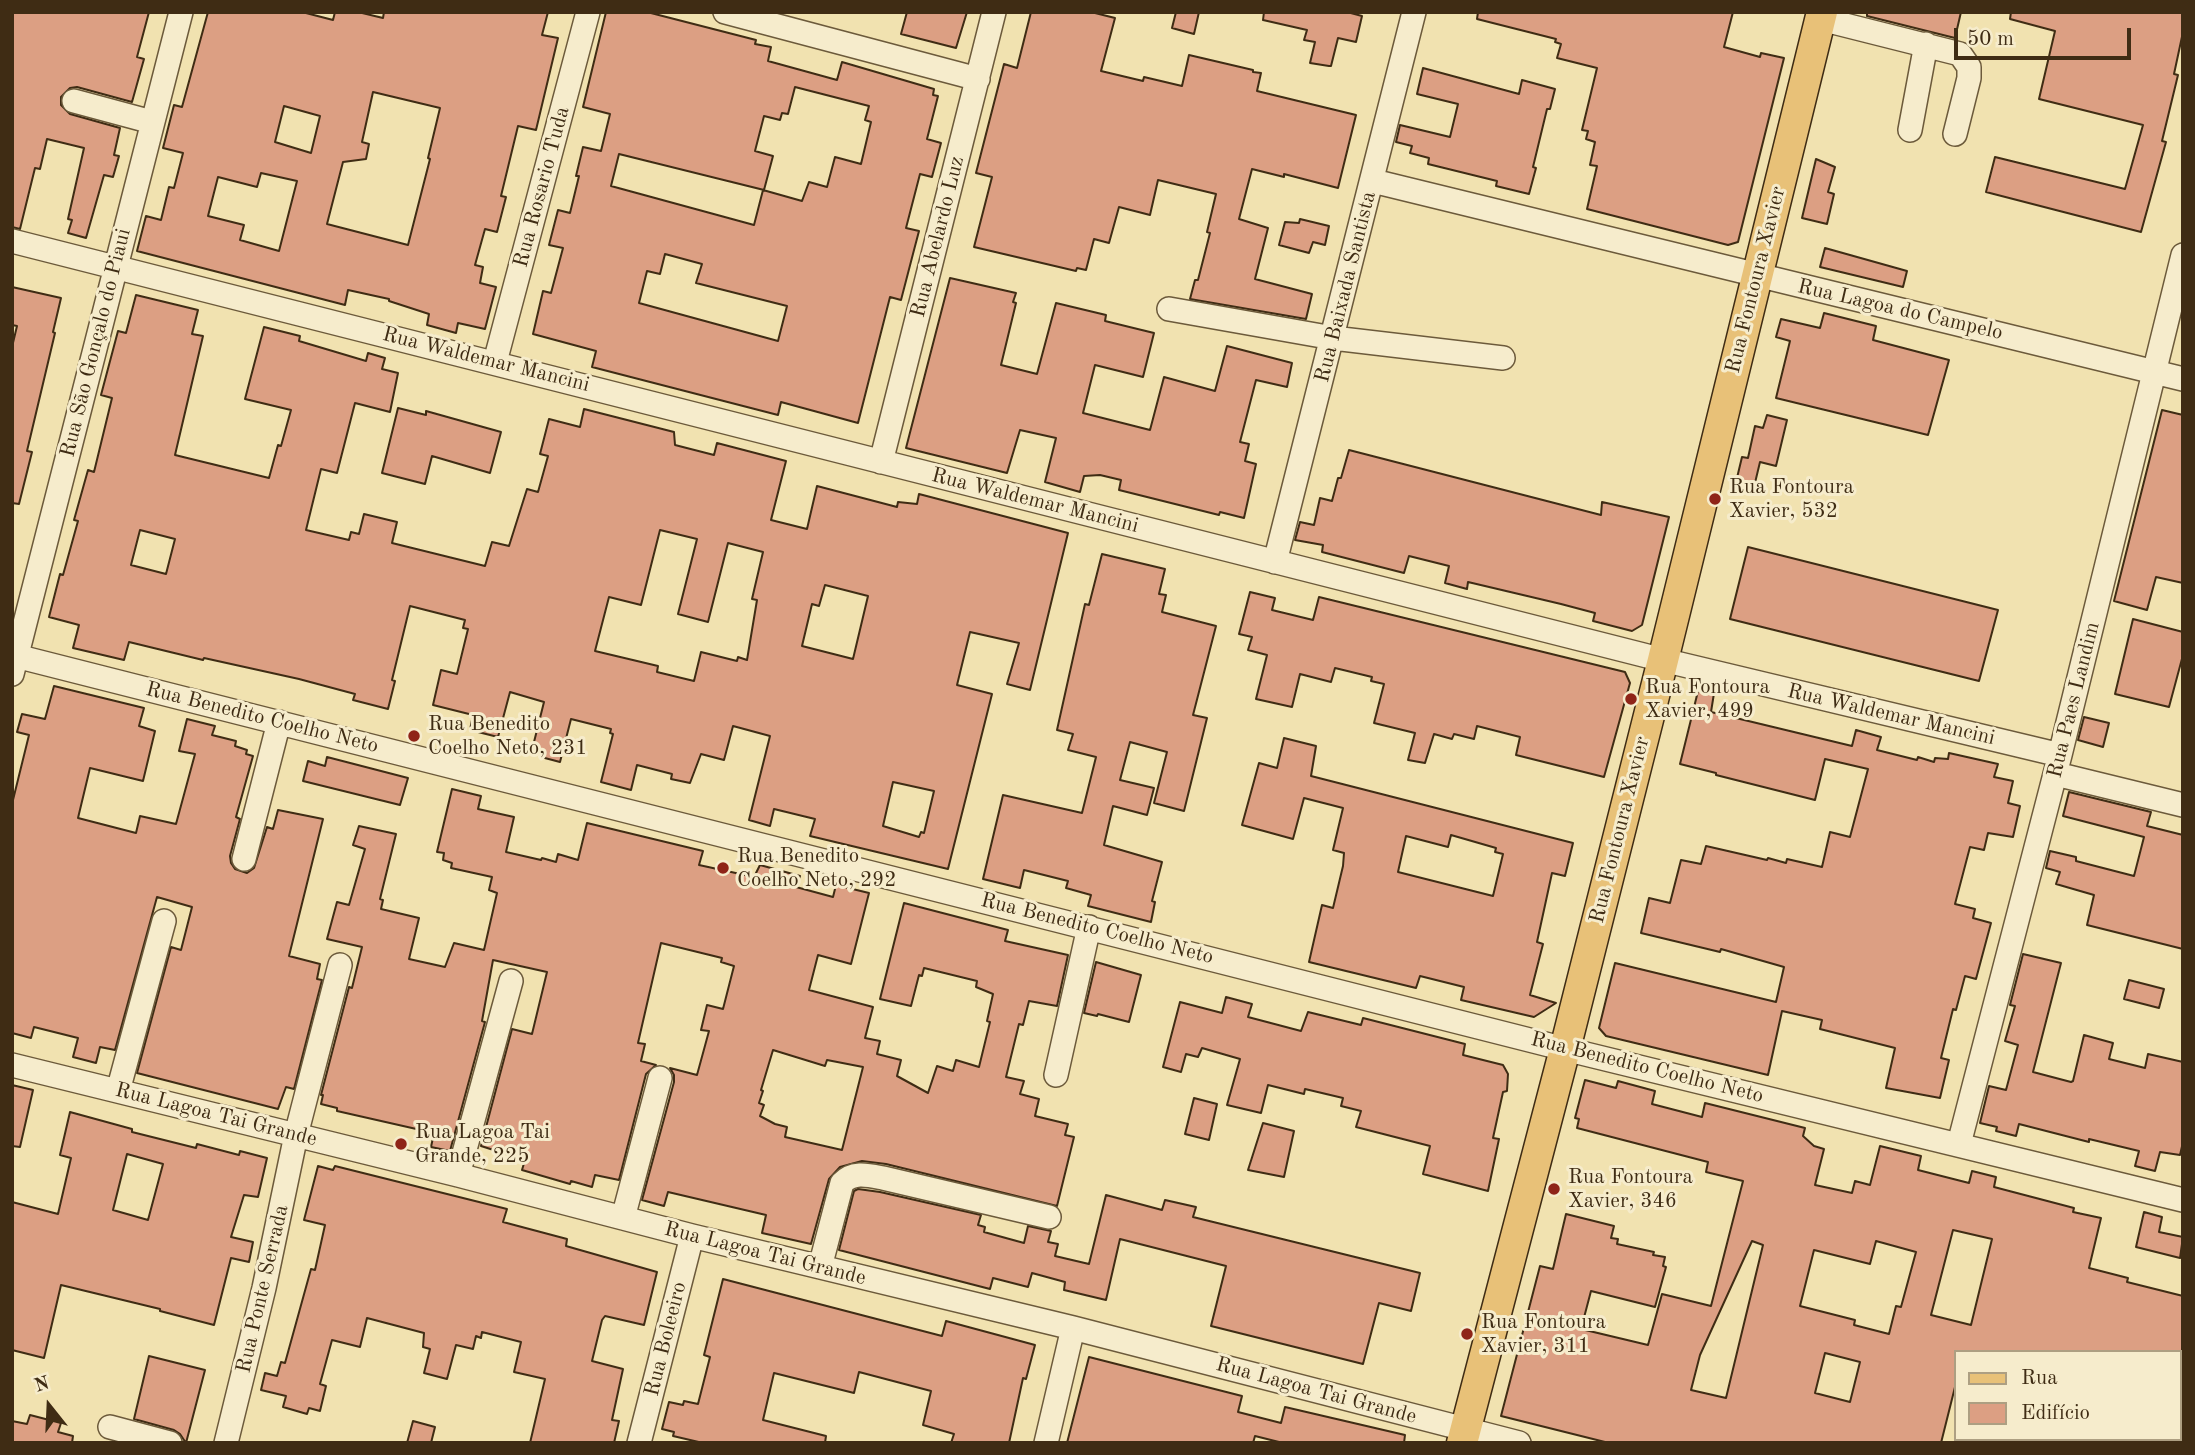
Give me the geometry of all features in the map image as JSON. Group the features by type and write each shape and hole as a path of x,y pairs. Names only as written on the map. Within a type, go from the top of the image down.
{"main road":[{"name":"Rua Fontoura Xavier","path":"1464,1436 1663,660 1821,16"}],"street":[{"name":"Rua São Gonçalo do Piaui","path":"14,662 181,12"},
{"name":"Rua Rosario Tuda","path":"495,362 588,12"},
{"path":"725,12 978,79"},
{"name":"Rua Abelardo Luz","path":"881,462 994,12"},
{"name":"Rua Baixada Santista","path":"1275,562 1414,12"},
{"path":"1821,16 1960,54 1969,68 1955,134"},
{"path":"1910,130 1926,44"},
{"path":"74,101 152,122"},
{"name":"Rua Lagoa do Campelo","path":"1373,181 2183,379"},
{"name":"Rua Waldemar Mancini","path":"12,241 1663,660 2058,764 2183,805"},
{"name":"Rua Paes Landim","path":"1959,1144 2058,764 2183,255"},
{"path":"1170,309 1333,338 1503,358"},
{"name":"Rua Benedito Coelho Neto","path":"14,662 279,722 1565,1049 2183,1200"},
{"path":"244,859 279,722"},
{"path":"118,1091 164,921"},
{"path":"1056,1074 1089,927"},
{"name":"Rua Ponte Serrada","path":"226,1443 264,1288 296,1135 340,965"},
{"path":"458,1175 512,981"},
{"name":"Rua Lagoa Tai Grande","path":"12,1065 692,1236 1073,1328 1464,1436 1519,1443"},
{"path":"623,1218 660,1078"},
{"path":"820,1267 842,1184 850,1177 858,1175 896,1181 1049,1217"},
{"name":"Rua Boleeiro","path":"639,1443 692,1236"},
{"path":"1046,1443 1073,1328"},
{"path":"110,1427 170,1443"}],"building":[{"path":"12,12 149,12 137,57 144,59 132,102 77,87 70,88 61,97 61,105 70,114 120,128 114,155 119,156 113,177 104,175 86,238 68,233 72,220 68,219 84,148 47,139 40,169 35,168 20,229 12,227"},
{"path":"208,12 302,12 333,20 335,12 358,12 383,18 384,12 548,12 542,35 558,38 536,130 518,126 501,196 506,197 497,232 485,229 475,265 483,267 480,283 496,287 485,329 458,323 456,333 427,325 429,314 389,299 348,290 345,305 137,251 146,216 161,220 169,187 174,188 183,153 163,148 174,105 182,107","holes":["373,92 440,108 408,245 327,224 343,162 366,159 369,144 362,142","284,106 320,116 311,153 275,142","261,173 297,181 279,251 240,240 244,225 208,216 218,177 257,187"]},
{"path":"606,12 647,12 756,40 755,44 771,47 768,61 837,80 842,62 934,89 933,95 938,96 927,139 941,143 932,177 920,174 906,228 919,231 901,300 890,297 858,423 781,402 778,415 592,367 596,351 533,334 543,291 551,293 563,248 549,245 558,210 570,213 583,147 601,151 610,114 583,107","holes":["795,87 869,106 865,120 871,122 861,164 835,157 827,187 809,182 802,201 763,190 754,225 611,186 619,154 764,190 773,156 755,151 764,116 780,120 782,113 788,114","665,254 702,264 696,283 787,306 778,341 639,303 647,271 660,274"]},
{"path":"907,12 967,12 956,48 901,34"},
{"path":"1031,12 1091,12 1115,18 1101,71 1143,81 1144,77 1182,86 1189,55 1261,73 1257,91 1356,115 1338,188 1252,169 1239,219 1268,228 1255,279 1312,294 1306,319 1190,299 1195,280 1198,280 1210,233 1207,232 1216,194 1158,180 1150,215 1119,207 1109,243 1094,239 1086,270 1077,268 1076,271 974,247 992,177 976,173 1004,64 1017,68"},
{"path":"1176,12 1199,12 1194,34 1172,28"},
{"path":"1264,12 1347,12 1362,16 1356,42 1338,38 1329,66 1310,63 1315,42 1304,40 1307,30 1263,20"},
{"path":"1478,12 1733,12 1724,47 1760,57 1761,53 1784,58 1738,242 1728,245 1587,209 1597,166 1590,165 1595,142 1586,139 1588,131 1582,130 1597,68 1557,58 1561,44 1555,42 1556,39 1477,19"},
{"path":"1867,12 1961,12 1955,38 1867,16"},
{"path":"2011,12 2183,12 2183,32 2174,74 2178,75 2162,141 2166,142 2141,232 1986,192 1995,157 2125,189 2143,125 2039,99 2055,31 2010,19"},
{"path":"1423,68 1519,94 1522,80 1555,89 1550,109 1547,109 1529,194 1496,186 1497,181 1428,164 1429,158 1410,153 1412,146 1396,142 1400,125 1450,137 1458,104 1417,94"},
{"path":"1816,159 1835,167 1828,192 1834,194 1827,224 1802,218"},
{"path":"1300,219 1329,226 1325,245 1313,242 1309,253 1279,245 1285,222 1299,223"},
{"path":"1825,248 1907,271 1903,287 1820,267"},
{"path":"950,278 1016,293 1001,365 1037,374 1056,303 1106,315 1105,321 1154,333 1143,377 1095,365 1083,413 1150,430 1164,377 1215,391 1227,346 1292,363 1287,387 1256,380 1240,442 1249,444 1245,461 1256,464 1244,518 1220,512 1219,515 1119,490 1121,480 1100,475 1084,476 1080,492 1045,482 1056,438 1020,430 1007,473 906,448"},
{"path":"12,287 61,298 27,451 32,452 19,504 12,503 12,347 17,326 12,325"},
{"path":"136,295 198,310 192,334 203,336 175,455 269,478 291,410 245,399 264,327 300,336 299,341 366,361 368,353 385,358 382,369 398,373 390,412 355,403 337,473 321,469 306,530 349,540 351,532 359,534 364,514 397,522 392,543 485,566 492,542 509,546 527,489 538,492 548,456 540,454 549,419 580,427 584,409 674,432 675,445 714,455 717,443 786,461 771,520 807,529 817,486 897,507 898,502 917,504 919,494 1068,533 1030,690 1007,684 1019,643 970,632 957,685 992,694 948,869 810,836 815,819 774,809 770,826 749,820 770,736 733,726 724,760 701,754 690,783 671,779 672,774 637,765 631,790 601,782 613,734 610,733 611,729 571,719 560,762 541,757 543,753 532,750 544,702 510,692 498,737 470,730 473,715 433,705 441,670 457,674 468,629 463,628 465,620 410,606 392,680 395,681 388,709 353,700 355,694 299,679 129,642 124,660 73,648 79,625 49,617 78,521 74,520 88,470 94,472 112,398 101,395 118,331 126,333","holes":["140,530 175,539 166,574 131,565","660,530 697,539 678,614 708,622 728,543 763,552 752,599 757,600 747,660 738,657 737,661 701,652 694,681 657,672 658,666 595,651 609,597 641,605","825,585 868,596 853,659 802,646 812,604 819,606","893,782 934,791 924,833 921,832 919,837 883,826"]},
{"path":"1824,313 1876,326 1873,340 1949,360 1928,435 1776,398 1790,341 1776,337 1781,319 1820,328"},
{"path":"398,408 426,415 426,411 501,432 490,473 432,456 425,484 382,473"},
{"path":"2162,410 2183,415 2183,583 2156,577 2147,610 2114,601"},
{"path":"1767,415 1787,420 1776,466 1760,462 1754,487 1736,482 1742,457 1748,458 1755,426 1763,428"},
{"path":"1349,450 1601,515 1602,502 1669,517 1642,625 1632,631 1593,621 1595,613 1561,604 1468,582 1467,589 1445,583 1449,566 1409,556 1404,573 1322,552 1323,545 1295,540 1300,522 1314,525 1320,498 1332,501"},
{"path":"1748,547 1998,610 1979,681 1730,619"},
{"path":"1102,554 1165,569 1159,594 1166,595 1162,612 1216,626 1193,715 1207,718 1184,811 1154,803 1167,752 1130,742 1120,780 1154,788 1147,815 1113,806 1104,845 1162,862 1152,901 1155,902 1151,922 1088,906 1091,895 1066,888 1068,881 1024,870 1020,888 983,879 1003,795 1082,813 1096,757 1068,750 1073,734 1057,730 1085,604 1089,605"},
{"path":"1250,592 1275,598 1272,610 1313,620 1319,597 1625,672 1630,683 1604,777 1516,755 1520,737 1477,726 1474,739 1454,734 1452,739 1434,734 1425,763 1408,760 1415,733 1374,723 1384,684 1371,681 1372,677 1335,668 1331,682 1300,674 1292,707 1256,699 1267,655 1248,650 1252,637 1239,634"},
{"path":"2133,619 2183,632 2183,655 2169,707 2115,694"},
{"path":"1700,683 1715,687 1711,712 1852,746 1856,730 1881,737 1877,750 1934,762 1935,758 1948,759 1949,753 1998,764 1994,777 2013,781 2008,803 2020,806 2013,837 1988,833 1984,850 1970,847 1955,904 1975,909 1973,918 1991,923 1976,979 1965,976 1956,1010 1953,1009 1941,1058 1949,1060 1940,1098 1886,1088 1895,1048 1820,1029 1822,1020 1782,1011 1768,1075 1606,1036 1599,1028 1615,963 1776,1002 1784,967 1721,949 1720,952 1641,933 1649,898 1670,903 1681,860 1701,864 1706,846 1767,860 1768,858 1786,863 1787,859 1822,867 1830,832 1850,837 1868,769 1825,759 1815,800 1680,764"},
{"path":"54,686 144,708 139,726 155,731 143,781 90,768 78,818 136,833 140,816 176,824 195,754 179,751 187,719 215,726 212,735 236,741 235,746 247,750 246,754 253,756 236,817 240,819 230,856 235,869 247,873 254,868 267,827 273,829 278,810 323,819 289,956 320,964 317,979 322,980 294,1089 286,1087 278,1109 137,1073 171,947 181,950 192,907 157,897 115,1050 100,1047 96,1063 73,1057 78,1038 34,1027 31,1038 12,1033 12,804 29,735 17,732 22,714 45,719"},
{"path":"2084,717 2109,723 2103,747 2078,740"},
{"path":"1284,738 1316,746 1311,776 1573,843 1565,876 1552,873 1537,942 1543,944 1530,995 1556,1003 1534,1017 1461,1000 1464,987 1420,976 1416,988 1309,962 1322,905 1333,908 1343,866 1344,853 1333,850 1343,808 1304,798 1293,839 1242,825 1259,763 1277,768","holes":["1451,835 1496,848 1495,852 1503,854 1493,896 1398,872 1406,836 1448,847"]},
{"path":"327,757 408,778 400,805 303,781 308,761 325,766"},
{"path":"452,789 481,796 478,809 514,817 506,852 556,862 558,854 578,860 587,823 703,851 699,865 754,877 760,865 800,876 796,887 833,897 836,885 869,893 851,964 818,955 809,990 873,1007 865,1038 880,1041 877,1054 901,1060 897,1076 928,1093 937,1066 953,1071 956,1060 979,1067 990,1022 987,1021 993,994 976,987 977,981 924,968 922,976 919,975 911,1006 880,999 904,903 1008,930 1005,941 1068,955 1057,1006 1029,1001 1023,1025 1019,1024 1006,1077 1024,1081 1020,1094 1039,1099 1035,1116 1068,1124 1065,1135 1074,1137 1057,1206 886,1164 862,1161 840,1167 829,1179 811,1244 762,1233 766,1215 668,1192 664,1206 642,1200 674,1082 670,1068 697,1075 709,1031 701,1030 707,1005 723,1009 734,966 721,962 722,958 661,943 638,1043 645,1044 641,1061 656,1065 646,1074 619,1180 595,1175 592,1187 571,1181 570,1184 522,1170 525,1160 481,1146 512,1029 532,1034 547,972 493,960 482,1021 485,1022 450,1151 431,1147 434,1133 337,1111 337,1108 321,1104 349,987 352,988 362,947 327,939 337,902 349,905 365,849 353,845 359,826 396,834 380,899 383,900 381,909 419,918 409,959 445,967 454,943 484,950 497,893 489,890 492,877 451,868 452,863 443,860 444,853 437,852","holes":["773,1050 825,1066 827,1060 863,1067 842,1150 785,1137 787,1127 760,1116 764,1105 759,1103 763,1091 761,1090"]},
{"path":"2069,792 2151,812 2147,826 2183,835 2183,949 2087,925 2094,895 2056,884 2060,872 2046,868 2050,851 2076,857 2076,861 2134,876 2144,837 2063,816"},
{"path":"2023,954 2061,963 2033,1072 2073,1081 2084,1035 2113,1043 2109,1059 2145,1068 2148,1054 2183,1062 2183,1142 2180,1155 2160,1152 2155,1171 2135,1166 2139,1151 2089,1139 2089,1142 2019,1124 2016,1136 1980,1123 1989,1086 2006,1090 2018,1045 2005,1041 2015,1006 2010,1005"},
{"path":"1096,962 1141,975 1129,1022 1084,1013"},
{"path":"2129,980 2164,989 2159,1008 2124,999"},
{"path":"1226,997 1252,1004 1248,1017 1301,1031 1308,1012 1361,1025 1363,1018 1465,1044 1463,1055 1503,1065 1508,1074 1507,1091 1503,1092 1493,1138 1499,1139 1488,1191 1423,1174 1430,1146 1356,1127 1361,1111 1341,1106 1343,1098 1305,1089 1304,1094 1268,1085 1261,1113 1227,1105 1240,1059 1202,1048 1198,1057 1186,1054 1181,1072 1163,1067 1180,1002 1222,1013"},
{"path":"1585,1080 1616,1088 1618,1081 1655,1091 1652,1104 1702,1117 1705,1103 1805,1128 1803,1136 1814,1146 1824,1149 1815,1185 1852,1193 1855,1181 1870,1185 1880,1146 1921,1156 1918,1170 1969,1183 1972,1171 1996,1177 1994,1187 2101,1218 2089,1268 2128,1278 2127,1282 2183,1296 2183,1352 1954,1350 1954,1391 1941,1443 1609,1443 1501,1416 1540,1266 1553,1269 1566,1214 1614,1226 1611,1238 1618,1239 1617,1244 1665,1257 1663,1266 1666,1267 1655,1307 1591,1291 1581,1329 1648,1345 1662,1294 1711,1306 1743,1181 1706,1172 1708,1162 1577,1128 1579,1119 1575,1118","holes":["1953,1230 1992,1239 1971,1325 1931,1315","1752,1241 1763,1245 1726,1398 1691,1390 1700,1355","1876,1241 1916,1252 1901,1307 1896,1306 1889,1334 1854,1325 1855,1320 1800,1306 1814,1250 1870,1264","1825,1353 1860,1362 1850,1402 1815,1393"]},
{"path":"12,1085 33,1090 20,1147 12,1146"},
{"path":"1194,1098 1217,1104 1209,1140 1185,1134"},
{"path":"70,1112 132,1129 132,1132 196,1148 197,1144 239,1155 240,1151 267,1158 258,1197 244,1195 231,1237 253,1242 249,1262 231,1258 214,1325 61,1285 44,1358 12,1350 12,1202 58,1214 71,1158 60,1155","holes":["127,1154 163,1164 148,1220 113,1210"]},
{"path":"1263,1123 1294,1131 1284,1177 1248,1170"},
{"path":"318,1166 333,1170 335,1166 507,1209 503,1222 567,1239 566,1246 657,1272 644,1325 605,1316 602,1320 592,1361 623,1369 612,1420 619,1421 614,1443 530,1443 545,1379 514,1372 521,1342 482,1332 481,1338 476,1336 473,1349 456,1345 447,1379 424,1373 430,1349 423,1347 424,1333 367,1318 360,1347 332,1340 320,1384 326,1386 320,1411 309,1408 307,1414 283,1407 286,1396 261,1390 265,1373 277,1376 281,1362 285,1363 311,1269 315,1270 325,1225 304,1220"},
{"path":"858,1189 981,1215 978,1225 985,1227 984,1232 1024,1243 1028,1226 1051,1231 1048,1242 1058,1244 1055,1256 1089,1264 1106,1195 1162,1210 1165,1200 1196,1207 1193,1217 1420,1273 1411,1311 1379,1303 1363,1364 1211,1326 1226,1266 1120,1239 1106,1300 1064,1290 1065,1282 1032,1273 1028,1287 993,1278 990,1289 839,1250 854,1191"},
{"path":"2144,1212 2162,1217 2159,1232 2183,1237 2180,1258 2136,1247"},
{"path":"723,1279 942,1336 946,1321 1035,1345 1026,1379 1023,1378 1009,1443 951,1443 954,1434 923,1425 931,1391 859,1372 854,1393 774,1373 763,1420 826,1436 825,1443 703,1443 673,1436 674,1432 662,1429 669,1402 698,1404 710,1357 704,1355"},
{"path":"149,1356 205,1370 186,1443 174,1430 134,1419"},
{"path":"1089,1357 1242,1396 1238,1412 1281,1423 1285,1407 1405,1435 1404,1443 1283,1443 1255,1436 1253,1443 1067,1443"},
{"path":"30,1415 61,1423 58,1432 73,1436 72,1443 12,1443 12,1421 27,1424"},
{"path":"413,1421 435,1427 431,1443 407,1443"}],"place":[{"name":"Rua Fontoura Xavier, 532","path":"1715,499"},
{"name":"Rua Fontoura Xavier, 499","path":"1631,699"},
{"name":"Rua Benedito Coelho Neto, 231","path":"414,736"},
{"name":"Rua Benedito Coelho Neto, 292","path":"723,868"},
{"name":"Rua Lagoa Tai Grande, 225","path":"401,1144"},
{"name":"Rua Fontoura Xavier, 346","path":"1554,1189"},
{"name":"Rua Fontoura Xavier, 311","path":"1467,1334"}]}
